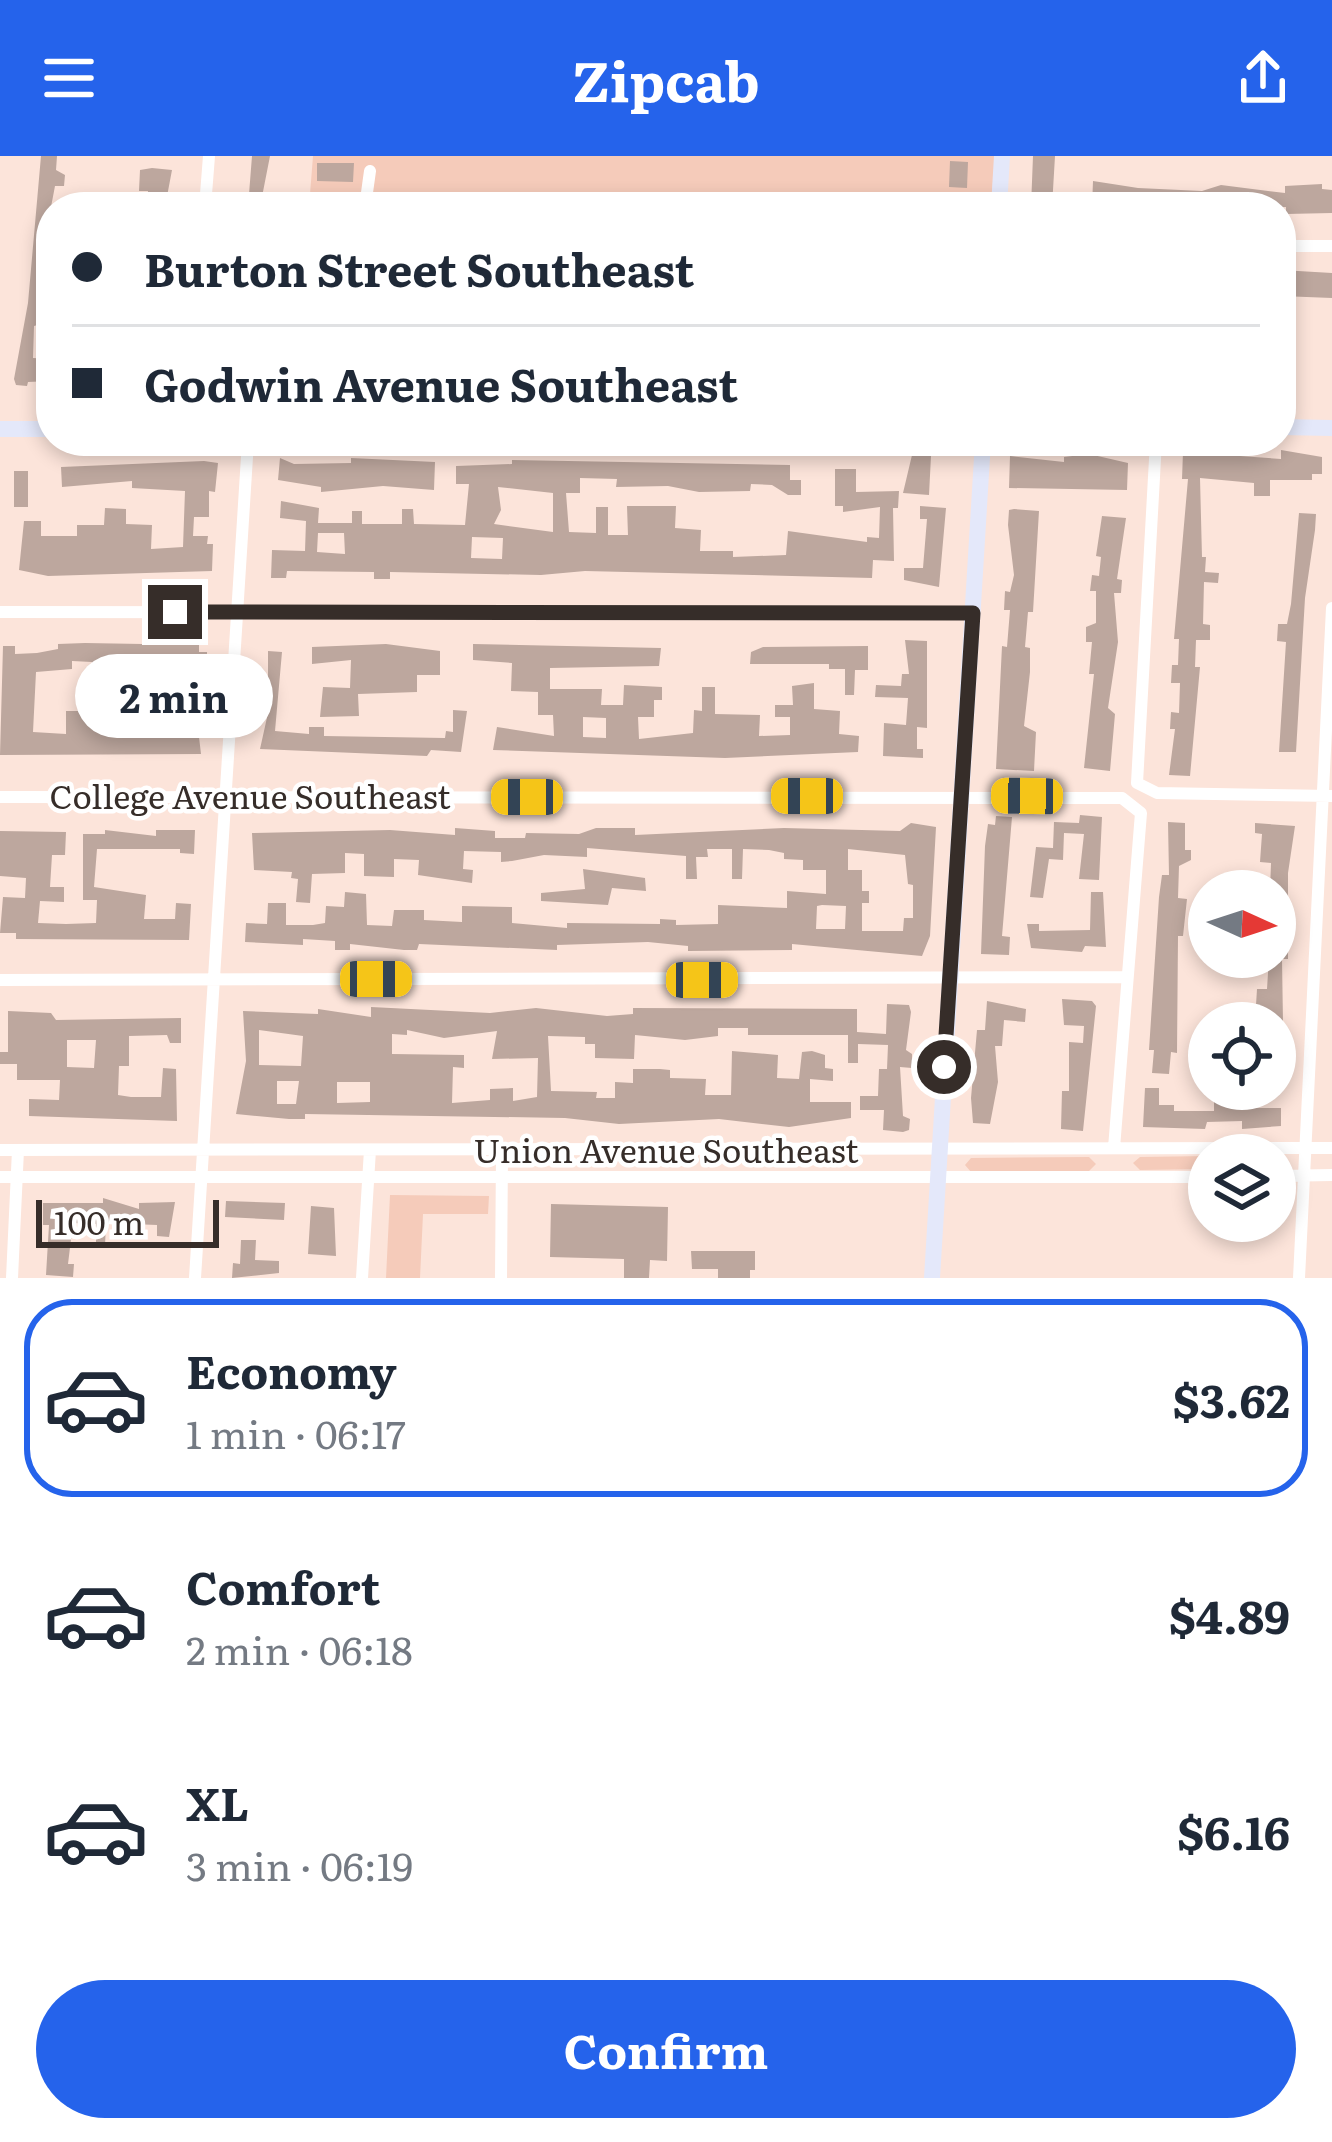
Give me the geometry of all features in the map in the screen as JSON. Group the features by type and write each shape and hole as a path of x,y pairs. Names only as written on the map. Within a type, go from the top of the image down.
{"main road":[{"path":"999,192 1002,156"},
{"path":"1296,427 1332,428"},
{"path":"0,430 36,429"},
{"path":"932,1278 982,456"}],"street":[{"path":"206,192 209,156"},
{"path":"367,192 370,171"},
{"path":"1296,246 1332,246"},
{"path":"195,1278 247,456"},
{"path":"1155,456 1137,779 1152,792 1326,796"},
{"path":"1299,1278 1332,608"},
{"path":"0,612 973,613"},
{"name":"College Avenue Southeast","path":"0,797 1122,798 1141,813 1126,977"},
{"path":"0,980 1126,977 1114,1148"},
{"name":"Union Avenue Southeast","path":"0,1150 674,1153 1332,1148"},
{"path":"12,1278 19,1150"},
{"path":"362,1278 370,1150"},
{"path":"501,1278 502,1153"},
{"path":"673,1176 674,1153"},
{"path":"1296,1175 1332,1175"},
{"path":"0,1177 1188,1177"}],"shaded area":[{"path":"313,156 995,156 992,192 310,192"},
{"path":"1188,1156 1188,1169 1140,1170 1133,1163 1140,1157"},
{"path":"1089,1157 1096,1164 1089,1171 971,1172 965,1165 971,1158"},
{"path":"390,1195 489,1196 488,1214 423,1214 420,1278 386,1278"}],"building":[{"path":"41,156 57,156 56,170 65,175 64,186 38,192"},
{"path":"252,156 270,156 263,192 249,192"},
{"path":"1033,156 1055,156 1053,192 1032,192"},
{"path":"950,161 968,162 967,188 949,187"},
{"path":"317,163 354,163 353,182 317,181"},
{"path":"140,170 172,170 168,192 139,191"},
{"path":"1093,181 1138,188 1202,191 1221,185 1277,192 1093,192"},
{"path":"1322,184 1322,189 1332,190 1332,213 1296,214 1296,192 1285,192 1285,186"},
{"path":"36,213 36,382 27,386 16,385 14,379 28,303"},
{"path":"1296,271 1332,273 1332,298 1296,297"},
{"path":"1296,453 1322,457 1322,474 1312,474 1312,480 1270,480 1270,496 1254,496 1254,483 1200,478 1202,557 1206,557 1205,572 1219,573 1218,583 1204,582 1203,624 1210,625 1210,640 1196,640 1195,667 1200,667 1190,776 1169,775 1175,729 1170,729 1171,712 1179,713 1180,683 1171,683 1172,665 1178,665 1179,639 1174,639 1188,479 1182,479 1183,456 1281,459"},
{"path":"912,456 931,456 929,495 903,493"},
{"path":"1010,456 1064,462 1064,457 1098,456 1128,463 1127,490 1009,488"},
{"path":"280,458 294,464 351,463 351,458 435,462 434,490 383,486 321,492 321,487 278,480"},
{"path":"512,460 790,465 790,480 801,480 801,495 788,495 772,485 751,484 750,491 699,492 668,486 616,487 617,479 580,478 580,493 566,493 569,532 596,533 596,507 608,507 608,535 628,535 627,506 676,506 675,528 701,530 700,551 733,551 733,557 786,555 788,531 867,542 867,537 879,538 880,507 843,512 843,506 835,506 835,469 856,469 856,492 899,491 898,508 893,508 894,561 873,560 872,578 585,571 541,575 390,572 390,579 374,579 374,572 287,571 286,578 271,578 272,550 305,551 306,521 280,518 281,501 319,508 318,523 352,523 352,511 362,511 362,524 402,524 402,509 413,509 414,524 465,525 469,484 456,484 456,466 512,464","holes":["498,487 553,493 553,532 494,524 501,510","318,533 344,533 345,554 317,552","472,537 503,538 502,559 471,558"]},
{"path":"218,463 215,492 209,491 209,517 194,517 193,536 208,536 207,544 213,544 212,571 48,576 19,570 24,521 41,521 41,536 77,536 77,525 104,525 105,508 126,509 126,524 152,525 151,549 183,547 185,491 132,488 132,481 62,487 61,467"},
{"path":"14,471 28,471 28,507 14,507"},
{"path":"920,506 946,508 939,587 904,580 904,568 923,568 927,519 920,519"},
{"path":"1009,510 1039,511 1033,612 1028,612 1025,647 1030,648 1030,672 1024,726 1036,732 1034,771 996,769 1002,646 1007,647 1010,610 1004,610 1005,591 1010,592 1014,575"},
{"path":"1299,513 1316,514 1315,530 1305,598 1296,752 1279,752 1286,642 1277,641 1278,624 1287,624 1291,604"},
{"path":"1102,516 1126,518 1117,579 1122,580 1121,593 1114,593 1118,642 1108,708 1115,714 1110,771 1084,768 1094,674 1089,674 1092,642 1086,642 1086,627 1096,623 1096,591 1090,591 1092,575 1099,576 1101,557 1096,556"},
{"path":"905,640 927,641 927,728 917,727 917,749 923,749 923,758 883,756 884,723 906,725 908,698 875,697 876,685 901,686 902,674 909,674"},
{"path":"58,644 199,645 199,652 207,652 207,667 155,661 156,672 140,672 141,717 123,716 122,735 199,737 201,754 0,755 3,646 15,646 15,654 58,649","holes":["72,661 92,662 92,669 130,666 131,688 77,686 78,711 66,711 66,734 33,732 36,672 72,669"]},
{"path":"386,644 440,651 440,675 417,675 417,692 358,694 359,716 320,717 323,687 350,688 351,660 312,664 312,647"},
{"path":"473,644 661,648 659,666 550,668 550,689 602,689 601,705 623,705 624,685 662,687 662,700 654,700 654,717 638,717 639,739 693,733 694,710 702,711 702,687 715,687 715,714 760,715 759,736 790,735 790,717 775,717 775,705 793,705 792,686 814,683 814,709 840,711 839,734 859,736 858,752 725,758 493,750 497,727 554,736 553,715 538,715 538,692 511,691 512,663 473,660","holes":["583,717 606,718 606,738 583,737"]},
{"path":"868,646 868,670 855,670 854,695 845,695 845,669 829,669 829,664 750,664 751,652 763,647"},
{"path":"268,651 282,652 275,731 309,734 309,727 324,727 324,736 445,738 446,731 453,732 453,710 467,711 461,752 431,750 427,756 260,749 268,713"},
{"path":"1080,815 1102,817 1099,880 1079,879 1084,834 1064,833 1063,860 1049,859 1043,898 1030,897 1036,847 1053,848 1054,822 1079,823"},
{"path":"996,816 1012,817 1002,936 1010,937 1009,955 981,954 985,846 988,824 995,825"},
{"path":"1168,822 1185,823 1185,850 1191,850 1191,860 1179,866 1178,898 1187,899 1183,936 1178,936 1177,1053 1171,1052 1169,1074 1152,1073 1154,1050 1149,1050 1159,897 1162,875 1169,875"},
{"path":"911,823 936,827 930,936 922,956 792,944 792,950 688,951 688,946 648,942 557,945 557,950 419,944 417,950 404,950 350,944 350,950 335,950 335,941 303,939 303,945 245,942 246,923 267,924 268,903 286,903 286,925 313,925 325,923 326,906 344,907 345,892 366,894 367,925 392,926 394,910 424,910 424,920 462,922 462,906 512,907 512,923 567,928 567,923 660,924 660,919 676,920 676,925 718,924 718,905 787,908 787,891 826,894 826,870 803,870 803,860 784,859 784,853 769,850 743,849 742,879 732,879 732,849 707,849 708,857 696,857 697,879 686,879 686,856 587,848 587,857 544,855 501,862 501,852 464,851 463,869 473,870 472,883 418,875 419,860 394,859 394,877 364,876 364,854 345,853 345,873 312,874 310,903 296,902 298,879 291,878 292,872 254,870 252,833 390,830 455,835 455,828 495,831 495,838 525,838 526,833 579,834 596,828 635,828 635,835 784,828 900,831","holes":["848,849 905,855 908,884 913,885 913,918 904,918 903,931 862,931 862,903 869,903 869,891 862,891 862,870 848,870","817,906 846,906 845,929 816,929"]},
{"path":"1255,823 1295,826 1288,870 1271,870 1271,863 1260,862 1262,834 1255,833"},
{"path":"105,830 156,836 156,830 195,830 194,854 180,853 180,849 97,849 94,887 146,895 144,919 175,919 176,903 191,904 189,940 16,939 16,933 0,933 3,897 25,898 26,878 0,876 0,831 66,832 65,855 52,855 50,887 64,887 64,902 40,901 38,923 66,924 96,923 97,900 83,900 83,834 105,834"},
{"path":"583,869 645,878 646,891 612,888 608,905 541,901 541,893 585,889"},
{"path":"1091,892 1103,892 1106,947 1085,946 1082,952 1031,948 1027,924 1039,924 1039,931 1090,930"},
{"path":"1268,978 1282,978 1283,1002 1256,1002 1257,989 1267,989"},
{"path":"1062,999 1092,1001 1096,1006 1083,1131 1061,1129 1062,1091 1069,1091 1069,1042 1083,1043 1084,1026 1064,1025"},
{"path":"987,1001 1026,1009 1025,1022 1004,1020 1002,1046 995,1046 998,1082 990,1124 973,1123 971,1098 977,1030 985,1030"},
{"path":"887,1004 909,1005 906,1050 912,1054 912,1068 900,1067 903,1116 910,1119 909,1130 903,1132 883,1130 884,1110 860,1110 860,1096 878,1096 879,1069 887,1069 888,1045 858,1044 858,1063 848,1063 848,1035 748,1035 748,1028 718,1028 718,1036 685,1040 635,1035 634,1059 595,1058 595,1044 585,1044 585,1037 548,1036 551,1091 597,1092 596,1098 615,1098 615,1082 633,1083 633,1069 660,1069 670,1070 670,1078 706,1079 705,1095 731,1095 732,1051 778,1055 777,1078 799,1079 802,1052 812,1051 825,1055 825,1068 833,1069 833,1081 810,1079 810,1102 851,1102 851,1118 789,1127 719,1119 619,1124 565,1118 305,1114 305,1119 289,1119 236,1114 246,1061 243,1011 318,1014 318,1009 371,1017 371,1007 490,1013 536,1008 607,1016 633,1014 633,1008 857,1009 857,1032 886,1034","holes":["259,1030 303,1036 301,1066 259,1065","407,1030 444,1038 497,1031 492,1059 538,1058 537,1097 513,1101 513,1088 490,1089 490,1100 452,1103 453,1067 464,1068 464,1055 392,1054 392,1034 407,1035","277,1081 299,1081 296,1104 277,1104","337,1082 370,1082 370,1102 337,1103"]},
{"path":"8,1011 51,1013 56,1020 181,1018 181,1043 170,1043 167,1035 129,1036 129,1066 119,1066 118,1095 131,1097 161,1097 163,1068 176,1069 177,1121 29,1116 29,1099 59,1100 60,1080 17,1080 17,1064 0,1064 0,1052 8,1052","holes":["67,1040 96,1040 94,1068 67,1067"]},
{"path":"1145,1088 1159,1088 1159,1105 1174,1105 1174,1111 1281,1110 1281,1126 1242,1129 1242,1121 1207,1122 1205,1129 1143,1127"},
{"path":"103,1198 139,1209 139,1203 175,1202 169,1237 157,1236 157,1225 106,1223 105,1246 96,1246 96,1224 73,1223 68,1264 74,1264 73,1277 46,1275 49,1225 43,1225 43,1203 103,1203"},
{"path":"226,1201 285,1203 284,1220 225,1217"},
{"path":"551,1204 668,1207 667,1261 650,1260 649,1278 624,1278 624,1259 550,1257"},
{"path":"311,1206 334,1208 336,1256 308,1254"},
{"path":"241,1240 256,1240 255,1260 279,1261 279,1273 232,1278 233,1263 240,1264"},
{"path":"691,1251 755,1251 755,1270 750,1270 750,1278 718,1278 718,1269 692,1269"}],"route":[{"path":"175,612 973,613 944,1067"}]}
